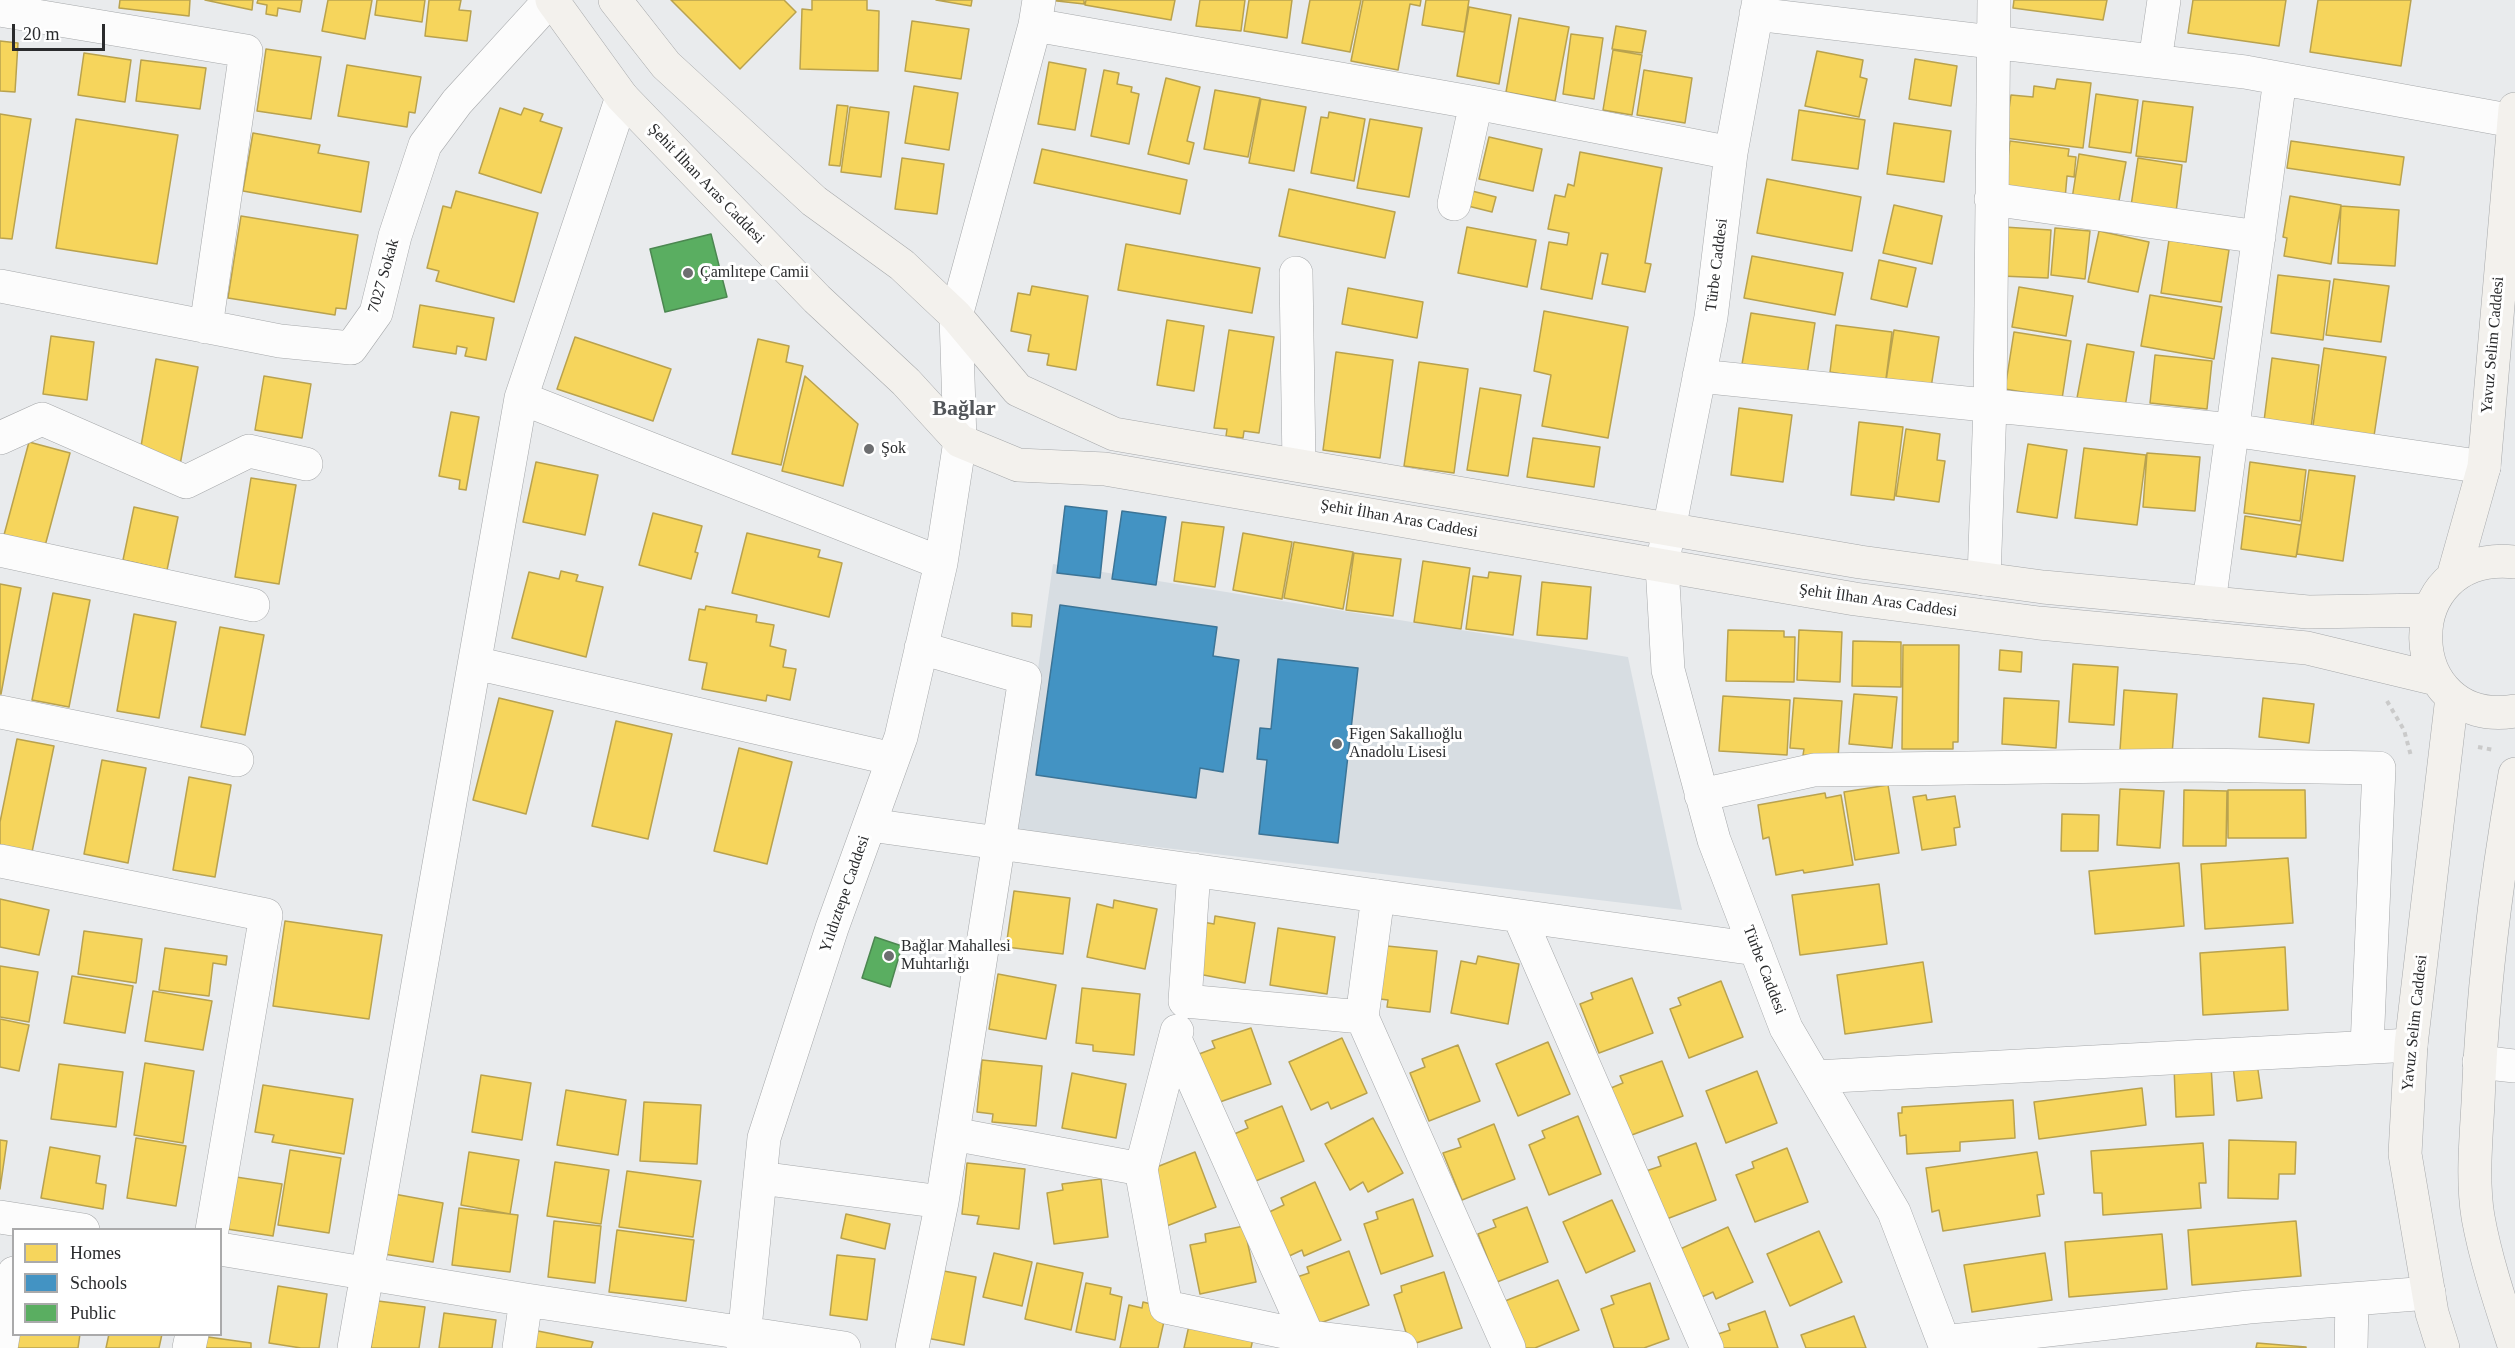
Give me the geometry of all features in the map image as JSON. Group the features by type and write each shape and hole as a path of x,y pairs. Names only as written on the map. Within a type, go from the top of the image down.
{"main road":[{"name":"Şehit İlhan Aras Caddesi","path":"551,0 622,96 817,299 906,382 960,441 1017,465 1105,469 1855,598 2027,622 2307,648 2444,688 2475,710 2500,714 2515,711"},
{"path":"615,0 666,65 814,201 902,265 956,316 1018,390 1114,434 1860,562 2043,587 2308,612 2429,610"},
{"name":"Yavuz Selim Caddesi","path":"2453,577 2484,467 2514,115"},
{"path":"2444,688 2427,657 2424,633 2429,610 2439,592 2453,577 2472,566 2492,561 2515,562"},
{"name":"Yavuz Selim Caddesi","path":"2443,1348 2432,1313 2405,1154 2411,1045 2444,688"},
{"path":"2515,774 2500,860 2479,1062 2476,1149 2478,1215 2496,1292 2515,1348"}],"street":[{"name":"7027 Sokak","path":"0,286 280,341 351,348 376,313 395,236 425,145 457,102 551,0"},
{"path":"1984,579 1990,405 1994,0"},
{"path":"2155,62 2164,0"},
{"path":"1757,7 1992,42 2280,78 2514,115"},
{"name":"Türbe Caddesi","path":"1757,7 1731,153 1711,317 1662,565 1668,670 1714,840 1786,1028 1894,1212 1945,1345"},
{"path":"0,10 246,51 206,327"},
{"path":"1037,12 1731,153"},
{"name":"Yıldıztepe Caddesi","path":"743,1341 764,1138 832,928 901,737 941,562 960,441 956,316 1037,12"},
{"path":"2209,603 2280,78"},
{"path":"354,1348 521,398 622,96"},
{"path":"1454,204 1476,103"},
{"path":"1991,199 2259,237"},
{"path":"1296,273 1299,465"},
{"path":"1699,376 2232,430 2484,467"},
{"path":"521,398 941,562"},
{"path":"0,438 42,419 186,482 249,451 306,464"},
{"path":"0,550 254,605"},
{"path":"912,1348 942,1202 1025,678 921,648"},
{"path":"475,663 893,759"},
{"path":"0,712 237,760"},
{"path":"1701,795 1814,770 2197,765 2379,768 2367,1047"},
{"path":"870,825 1756,949"},
{"path":"0,861 266,915 212,1228"},
{"path":"1194,870 1185,1001 1141,1169 1167,1307 1308,1337 1401,1348"},
{"path":"1378,896 1362,1017 1509,1348"},
{"path":"1519,916 1707,1348"},
{"path":"1185,1001 1362,1017"},
{"path":"1175,1040 1308,1337"},
{"path":"1815,1077 2411,1045"},
{"path":"2479,1062 2515,1066"},
{"path":"953,1134 1141,1169"},
{"path":"760,1178 942,1202"},
{"path":"14,1222 66,1228"},
{"path":"222,1249 526,1300 743,1341 844,1348"},
{"path":"1,1348 12,1285"},
{"path":"1945,1345 2249,1307 2429,1293"},
{"path":"2351,1348 2352,1299"},
{"path":"519,1348 526,1300"}],"shaded area":[{"name":"Figen Sakallıoğlu Anadolu Lisesi","path":"1053,564 1628,657 1682,910 1015,830"}],"building: Homes":[{"path":"120,0 190,0 189,16 119,8"},
{"path":"205,0 253,0 252,10"},
{"path":"258,0 302,0 300,12 278,8 277,16 266,14 267,5 257,3"},
{"path":"328,0 372,0 365,39 322,31"},
{"path":"377,0 425,0 422,22 375,15"},
{"path":"429,0 461,0 459,10 471,11 467,41 425,36"},
{"path":"671,0 784,0 796,12 740,69"},
{"path":"812,0 867,0 867,10 879,11 878,71 800,69 802,9 812,10"},
{"path":"936,0 972,0 971,6"},
{"path":"1048,0 1084,0 1084,4"},
{"path":"1086,0 1175,0 1171,20 1085,5"},
{"path":"1200,0 1245,0 1241,31 1196,26"},
{"path":"1249,0 1292,0 1287,38 1244,31"},
{"path":"1310,0 1361,0 1350,52 1302,43"},
{"path":"1363,0 1421,0 1420,6 1410,4 1398,70 1351,61"},
{"path":"1426,0 1469,0 1464,32 1422,25"},
{"path":"2014,0 2107,0 2103,20 2013,8"},
{"path":"2193,0 2286,0 2279,46 2188,33"},
{"path":"2318,0 2411,0 2401,66 2310,52"},
{"path":"1469,7 1511,15 1499,84 1457,76"},
{"path":"1519,18 1569,27 1555,101 1506,92"},
{"path":"912,21 969,29 961,79 905,71"},
{"path":"1616,26 1646,31 1642,53 1612,49"},
{"path":"1571,34 1603,38 1594,99 1563,94"},
{"path":"0,41 18,43 15,92 0,91"},
{"path":"266,49 321,57 311,119 257,111"},
{"path":"1613,50 1642,55 1632,115 1603,110"},
{"path":"1817,51 1863,60 1860,77 1867,79 1859,117 1805,106"},
{"path":"84,53 131,60 125,102 78,95"},
{"path":"1915,59 1957,66 1951,106 1909,99"},
{"path":"141,60 206,68 200,109 136,101"},
{"path":"1049,62 1086,69 1075,130 1038,124"},
{"path":"347,65 421,77 415,113 409,112 407,127 338,116"},
{"path":"1104,70 1119,73 1117,84 1132,87 1131,92 1139,94 1129,144 1091,136"},
{"path":"1644,70 1692,78 1685,123 1637,115"},
{"path":"1166,78 1200,87 1187,141 1194,143 1189,164 1148,154"},
{"path":"2057,79 2091,83 2083,148 2005,138 2011,95 2033,97 2034,86 2055,89"},
{"path":"914,86 958,93 949,150 905,143"},
{"path":"1215,90 1260,98 1248,157 1204,149"},
{"path":"2096,94 2138,100 2131,153 2089,147"},
{"path":"1261,99 1306,107 1294,171 1249,163"},
{"path":"2143,101 2193,107 2186,162 2136,156"},
{"path":"837,105 848,106 840,166 829,165"},
{"path":"850,107 889,112 881,177 841,172"},
{"path":"500,108 521,115 524,108 543,114 540,121 562,128 541,193 479,173"},
{"path":"1799,110 1865,120 1858,169 1792,160"},
{"path":"1329,112 1365,119 1354,181 1311,173 1321,117 1328,118"},
{"path":"0,114 31,119 12,239 0,238"},
{"path":"76,119 178,135 157,264 56,248"},
{"path":"1370,119 1422,128 1409,197 1357,188"},
{"path":"1894,123 1951,131 1944,182 1887,174"},
{"path":"253,133 320,145 318,153 369,162 361,212 243,191"},
{"path":"1489,137 1542,149 1533,191 1479,179"},
{"path":"2010,141 2069,149 2068,156 2076,157 2074,177 2067,176 2065,199 2004,191"},
{"path":"2291,141 2404,157 2400,185 2287,168"},
{"path":"1042,149 1187,180 1180,214 1034,183"},
{"path":"1580,152 1662,168 1645,263 1651,264 1645,292 1602,284 1608,254 1601,253 1592,299 1541,289 1549,242 1567,245 1569,233 1548,229 1555,195 1565,197 1568,184 1574,186"},
{"path":"2079,154 2126,162 2118,206 2072,199"},
{"path":"902,158 944,164 937,214 895,209"},
{"path":"2138,158 2182,165 2176,212 2131,206"},
{"path":"1767,179 1861,197 1852,251 1757,233"},
{"path":"1289,189 1395,212 1385,258 1279,236"},
{"path":"456,191 538,213 514,302 436,281 439,271 427,268 443,206 451,208"},
{"path":"1472,191 1496,197 1492,212 1468,206"},
{"path":"2290,196 2341,205 2331,264 2284,256 2287,238 2283,237"},
{"path":"1894,205 1942,216 1932,264 1883,253"},
{"path":"2341,206 2399,210 2395,266 2338,263"},
{"path":"241,216 358,235 346,309 336,308 335,315 228,298"},
{"path":"1467,227 1536,240 1527,287 1458,273"},
{"path":"2004,227 2051,230 2048,278 2001,276"},
{"path":"2055,228 2090,231 2085,279 2051,275"},
{"path":"2099,231 2149,242 2138,292 2088,282"},
{"path":"2169,240 2229,250 2221,302 2161,293"},
{"path":"1126,244 1260,268 1252,313 1118,290"},
{"path":"1752,256 1843,273 1835,315 1744,298"},
{"path":"1879,260 1916,268 1907,307 1871,299"},
{"path":"2278,275 2330,281 2323,340 2271,333"},
{"path":"2334,279 2389,286 2381,342 2326,335"},
{"path":"1032,286 1088,296 1076,370 1047,365 1049,354 1028,351 1031,335 1011,331 1018,293 1030,295"},
{"path":"2019,287 2073,296 2066,336 2012,327"},
{"path":"1348,288 1423,302 1417,338 1342,324"},
{"path":"2150,295 2222,307 2214,359 2141,346"},
{"path":"420,305 494,318 486,360 465,356 467,348 457,346 456,354 413,347"},
{"path":"1544,311 1628,327 1608,438 1542,426 1551,375 1534,371"},
{"path":"1751,313 1815,323 1807,375 1742,364"},
{"path":"1167,320 1204,326 1194,391 1157,385"},
{"path":"1836,325 1892,332 1885,386 1830,372"},
{"path":"1229,330 1274,337 1259,433 1244,431 1243,438 1226,436 1227,429 1214,428"},
{"path":"1894,330 1939,337 1930,394 1885,387"},
{"path":"2014,332 2071,341 2062,399 2005,389"},
{"path":"51,336 94,342 87,400 43,394"},
{"path":"575,337 671,369 653,421 557,389"},
{"path":"758,339 789,346 786,362 803,366 781,465 732,454"},
{"path":"2087,344 2134,352 2125,407 2077,398"},
{"path":"2324,348 2386,357 2374,436 2313,426"},
{"path":"1336,352 1393,360 1380,458 1323,450"},
{"path":"2155,355 2212,361 2207,409 2150,403"},
{"path":"2272,358 2319,365 2311,428 2264,421"},
{"path":"156,359 198,367 180,465 139,458"},
{"path":"1419,362 1468,369 1454,473 1404,466"},
{"path":"264,376 311,384 302,438 255,430"},
{"path":"805,376 858,424 843,486 782,471"},
{"path":"1480,388 1521,395 1508,476 1467,470"},
{"path":"1739,408 1792,415 1783,482 1731,475"},
{"path":"451,412 479,417 466,490 459,489 460,480 439,476"},
{"path":"1859,422 1903,427 1894,500 1851,495"},
{"path":"1906,429 1940,434 1937,460 1945,461 1939,502 1896,496"},
{"path":"1533,438 1600,447 1594,487 1527,477"},
{"path":"29,442 70,453 45,546 4,535"},
{"path":"2028,444 2067,450 2057,518 2017,512"},
{"path":"2084,448 2146,455 2137,525 2075,518"},
{"path":"2147,453 2200,457 2195,511 2143,507"},
{"path":"536,462 598,475 585,535 523,522"},
{"path":"2250,462 2306,470 2300,521 2244,513"},
{"path":"2309,470 2355,476 2343,561 2297,554"},
{"path":"251,478 296,485 279,584 235,577"},
{"path":"134,507 178,517 167,570 123,560"},
{"path":"653,513 702,526 691,579 639,565"},
{"path":"2245,516 2301,525 2296,557 2241,549"},
{"path":"1182,522 1224,527 1215,587 1174,581"},
{"path":"747,533 820,550 818,557 842,563 829,617 732,593"},
{"path":"1243,533 1292,542 1282,599 1233,590"},
{"path":"1294,542 1353,552 1343,609 1284,598"},
{"path":"1354,553 1401,559 1393,616 1346,610"},
{"path":"1423,561 1470,568 1461,629 1414,622"},
{"path":"561,571 578,575 576,581 603,587 586,657 512,638 529,572 559,579"},
{"path":"1489,572 1521,576 1513,635 1466,629 1473,576 1488,578"},
{"path":"1542,582 1591,587 1587,639 1537,635"},
{"path":"0,584 21,588 1,694 0,694"},
{"path":"53,593 90,600 69,707 32,700"},
{"path":"706,606 757,615 756,622 774,625 770,646 786,650 783,667 796,669 790,700 767,695 766,701 702,689 707,663 689,660 699,609 705,610"},
{"path":"1012,613 1032,615 1031,627 1012,626"},
{"path":"134,614 176,622 159,718 117,711"},
{"path":"220,627 264,635 245,735 201,727"},
{"path":"1728,630 1784,631 1784,637 1795,637 1794,682 1726,681"},
{"path":"1799,630 1842,632 1840,682 1797,680"},
{"path":"1853,641 1901,642 1901,687 1852,686"},
{"path":"1903,645 1959,645 1958,742 1953,742 1953,749 1902,749"},
{"path":"2000,650 2022,652 2021,672 1999,670"},
{"path":"2073,664 2118,667 2114,725 2069,722"},
{"path":"2124,690 2177,694 2172,754 2120,750"},
{"path":"1854,694 1897,697 1892,748 1849,744"},
{"path":"1723,696 1790,700 1787,755 1719,751"},
{"path":"499,698 553,711 526,814 473,800"},
{"path":"1794,698 1842,701 1838,758 1803,755 1804,749 1790,748"},
{"path":"2004,698 2059,701 2056,748 2002,744"},
{"path":"2263,698 2314,704 2309,743 2259,737"},
{"path":"616,721 672,734 648,839 592,826"},
{"path":"17,739 54,746 32,852 0,845 0,822"},
{"path":"739,748 792,762 767,864 714,851"},
{"path":"102,760 146,768 128,863 84,854"},
{"path":"189,777 231,785 215,877 173,870"},
{"path":"1888,785 1899,853 1855,860 1844,792"},
{"path":"2120,789 2164,791 2160,848 2117,845"},
{"path":"2184,790 2227,791 2226,846 2183,846"},
{"path":"2228,790 2305,790 2306,838 2228,838"},
{"path":"1825,793 1826,798 1841,795 1853,865 1776,875 1769,837 1763,839 1758,805"},
{"path":"1926,795 1927,800 1955,796 1960,827 1954,828 1956,845 1922,850 1913,797"},
{"path":"2062,814 2099,815 2098,851 2061,851"},
{"path":"2288,858 2293,923 2205,929 2201,864"},
{"path":"2179,863 2184,926 2095,934 2089,871"},
{"path":"1879,884 1887,944 1800,955 1792,895"},
{"path":"1014,891 1070,898 1063,954 1006,947"},
{"path":"0,899 49,910 39,955 0,947"},
{"path":"1114,900 1157,909 1145,969 1087,957 1097,904 1113,908"},
{"path":"1215,916 1255,923 1245,983 1188,972 1197,921 1214,924"},
{"path":"285,921 382,935 369,1019 273,1006"},
{"path":"1278,928 1335,937 1327,994 1270,985"},
{"path":"84,931 142,939 136,983 78,974"},
{"path":"1377,945 1437,951 1430,1012 1387,1007 1388,1000 1372,998"},
{"path":"2285,947 2288,1010 2203,1015 2200,953"},
{"path":"165,948 227,956 226,965 213,963 209,996 159,990"},
{"path":"1478,956 1519,964 1508,1024 1451,1013 1461,961 1476,964"},
{"path":"1923,962 1932,1022 1845,1034 1837,975"},
{"path":"0,966 38,972 29,1022 0,1017"},
{"path":"998,974 1056,985 1046,1039 989,1029"},
{"path":"72,976 133,986 125,1033 64,1023"},
{"path":"1632,978 1653,1033 1599,1053 1580,1004 1593,999 1591,993"},
{"path":"1721,981 1743,1037 1689,1058 1670,1009 1681,1005 1678,998"},
{"path":"1082,988 1140,994 1134,1055 1093,1051 1093,1045 1076,1043"},
{"path":"153,991 212,1001 203,1050 145,1041"},
{"path":"0,1019 29,1025 19,1071 0,1067"},
{"path":"1251,1028 1271,1084 1217,1103 1199,1054 1215,1048 1212,1041"},
{"path":"1342,1038 1367,1093 1331,1109 1328,1102 1311,1110 1289,1062"},
{"path":"1548,1042 1570,1094 1518,1116 1496,1064"},
{"path":"1458,1045 1480,1101 1429,1121 1410,1073 1425,1067 1422,1059"},
{"path":"982,1060 1042,1066 1036,1126 992,1122 993,1114 977,1112"},
{"path":"1662,1061 1683,1116 1629,1136 1611,1088 1623,1083 1620,1076"},
{"path":"145,1063 194,1071 183,1143 134,1135"},
{"path":"2257,1063 2262,1098 2237,1101 2233,1066"},
{"path":"59,1064 123,1072 116,1127 51,1119"},
{"path":"2211,1065 2214,1115 2176,1117 2174,1067"},
{"path":"1757,1071 1777,1123 1726,1143 1706,1091"},
{"path":"1072,1073 1126,1084 1116,1138 1062,1128"},
{"path":"481,1075 531,1083 522,1140 472,1132"},
{"path":"263,1085 353,1099 344,1154 272,1142 274,1135 255,1132"},
{"path":"2142,1088 2146,1125 2039,1139 2034,1102"},
{"path":"566,1090 626,1100 618,1155 557,1145"},
{"path":"2013,1100 2015,1138 1960,1142 1960,1151 1907,1154 1906,1135 1900,1136 1898,1113 1902,1113 1902,1107"},
{"path":"644,1102 701,1105 697,1164 640,1161"},
{"path":"1282,1106 1304,1161 1251,1183 1232,1135 1248,1128 1245,1121"},
{"path":"1578,1116 1601,1174 1549,1195 1529,1145 1545,1138 1542,1131"},
{"path":"1373,1118 1403,1173 1368,1192 1363,1182 1350,1190 1325,1144"},
{"path":"1494,1124 1515,1179 1462,1200 1443,1153 1461,1147 1458,1139"},
{"path":"136,1138 186,1146 176,1206 127,1198"},
{"path":"0,1140 7,1141 0,1189"},
{"path":"2229,1140 2296,1142 2295,1174 2279,1174 2278,1199 2228,1198"},
{"path":"1696,1143 1716,1200 1664,1220 1646,1171 1661,1166 1658,1157"},
{"path":"2203,1143 2206,1183 2199,1183 2201,1208 2103,1215 2102,1193 2094,1193 2091,1151"},
{"path":"50,1147 100,1156 96,1183 106,1185 103,1209 41,1198"},
{"path":"1787,1148 1808,1202 1755,1222 1736,1175 1754,1168 1752,1162"},
{"path":"290,1150 341,1158 329,1233 278,1225"},
{"path":"469,1152 519,1160 510,1214 461,1205"},
{"path":"1195,1152 1216,1207 1164,1227 1154,1168"},
{"path":"2037,1152 2044,1194 2037,1195 2040,1216 1943,1231 1939,1210 1932,1212 1926,1168"},
{"path":"555,1162 609,1170 601,1224 547,1216"},
{"path":"967,1163 1025,1169 1019,1229 977,1224 979,1216 962,1214"},
{"path":"627,1171 701,1181 693,1237 619,1227"},
{"path":"236,1177 282,1184 273,1236 227,1229"},
{"path":"1101,1179 1108,1237 1054,1244 1047,1193 1063,1190 1062,1184"},
{"path":"1315,1182 1341,1240 1304,1256 1302,1250 1285,1258 1265,1214 1284,1205 1281,1198"},
{"path":"394,1194 443,1203 433,1262 384,1254"},
{"path":"1413,1199 1433,1256 1381,1274 1364,1224 1378,1219 1376,1212"},
{"path":"1612,1200 1635,1251 1586,1273 1563,1222"},
{"path":"1527,1207 1548,1262 1497,1282 1478,1234 1496,1227 1493,1220"},
{"path":"459,1208 518,1215 510,1272 452,1265"},
{"path":"846,1214 890,1224 885,1249 841,1238"},
{"path":"554,1221 601,1226 595,1283 548,1277"},
{"path":"2296,1221 2301,1276 2192,1285 2188,1230"},
{"path":"1244,1226 1256,1282 1200,1294 1190,1245 1206,1242 1205,1234"},
{"path":"1728,1227 1753,1282 1716,1299 1713,1292 1697,1299 1676,1251"},
{"path":"617,1230 694,1240 686,1301 609,1292"},
{"path":"1819,1231 1842,1282 1790,1306 1767,1254"},
{"path":"2162,1234 2167,1289 2069,1297 2065,1242"},
{"path":"1349,1251 1369,1305 1315,1325 1297,1277 1309,1273 1307,1267"},
{"path":"994,1253 1032,1262 1022,1306 983,1297"},
{"path":"2045,1253 2052,1300 1972,1312 1964,1265"},
{"path":"837,1255 875,1259 867,1320 830,1315"},
{"path":"1037,1263 1083,1273 1071,1330 1025,1319"},
{"path":"933,1269 976,1277 964,1345 921,1337"},
{"path":"1444,1272 1462,1328 1410,1345 1394,1295 1402,1292 1401,1286"},
{"path":"1558,1280 1579,1330 1535,1348 1524,1348 1505,1301"},
{"path":"1086,1283 1111,1288 1110,1294 1122,1297 1115,1340 1076,1332"},
{"path":"1650,1283 1669,1339 1644,1348 1614,1348 1601,1309 1614,1304 1611,1296"},
{"path":"278,1286 327,1294 319,1348 269,1343"},
{"path":"378,1301 425,1307 419,1348 371,1348"},
{"path":"1143,1302 1167,1308 1158,1348 1120,1348 1129,1305 1142,1308"},
{"path":"1765,1311 1778,1348 1717,1348 1712,1336 1730,1330 1728,1324"},
{"path":"444,1313 496,1320 492,1348 439,1348"},
{"path":"1854,1316 1866,1348 1806,1348 1801,1335"},
{"path":"1190,1321 1254,1334 1251,1348 1184,1348"},
{"path":"533,1330 593,1342 591,1348 530,1348"},
{"path":"18,1336 80,1336 78,1348 16,1348"},
{"path":"109,1336 162,1336 159,1348 106,1348"},
{"path":"201,1336 251,1343 251,1348 199,1348"},
{"path":"2257,1343 2306,1347 2306,1348 2256,1348"}],"building: Schools":[{"path":"1065,506 1107,511 1100,578 1057,573"},
{"path":"1122,511 1166,517 1156,585 1112,579"},
{"path":"1060,605 1217,627 1213,656 1239,660 1223,772 1200,768 1196,798 1036,775"},
{"path":"1278,659 1358,668 1338,843 1259,834 1267,760 1257,759 1260,728 1271,729"}],"building: Public":[{"name":"Çamlıtepe Camii","path":"711,234 727,297 665,312 650,249"},
{"path":"875,937 902,946 890,987 862,978"}],"place":[{"name":"Çamlıtepe Camii","path":"688,273"},
{"name":"Şok","path":"869,449"},
{"name":"Figen Sakallıoğlu Anadolu Lisesi","path":"1337,744"},
{"name":"Bağlar Mahallesi Muhtarlığı","path":"889,956"}],"district":[{"name":"Bağlar","path":"964,409"}]}
